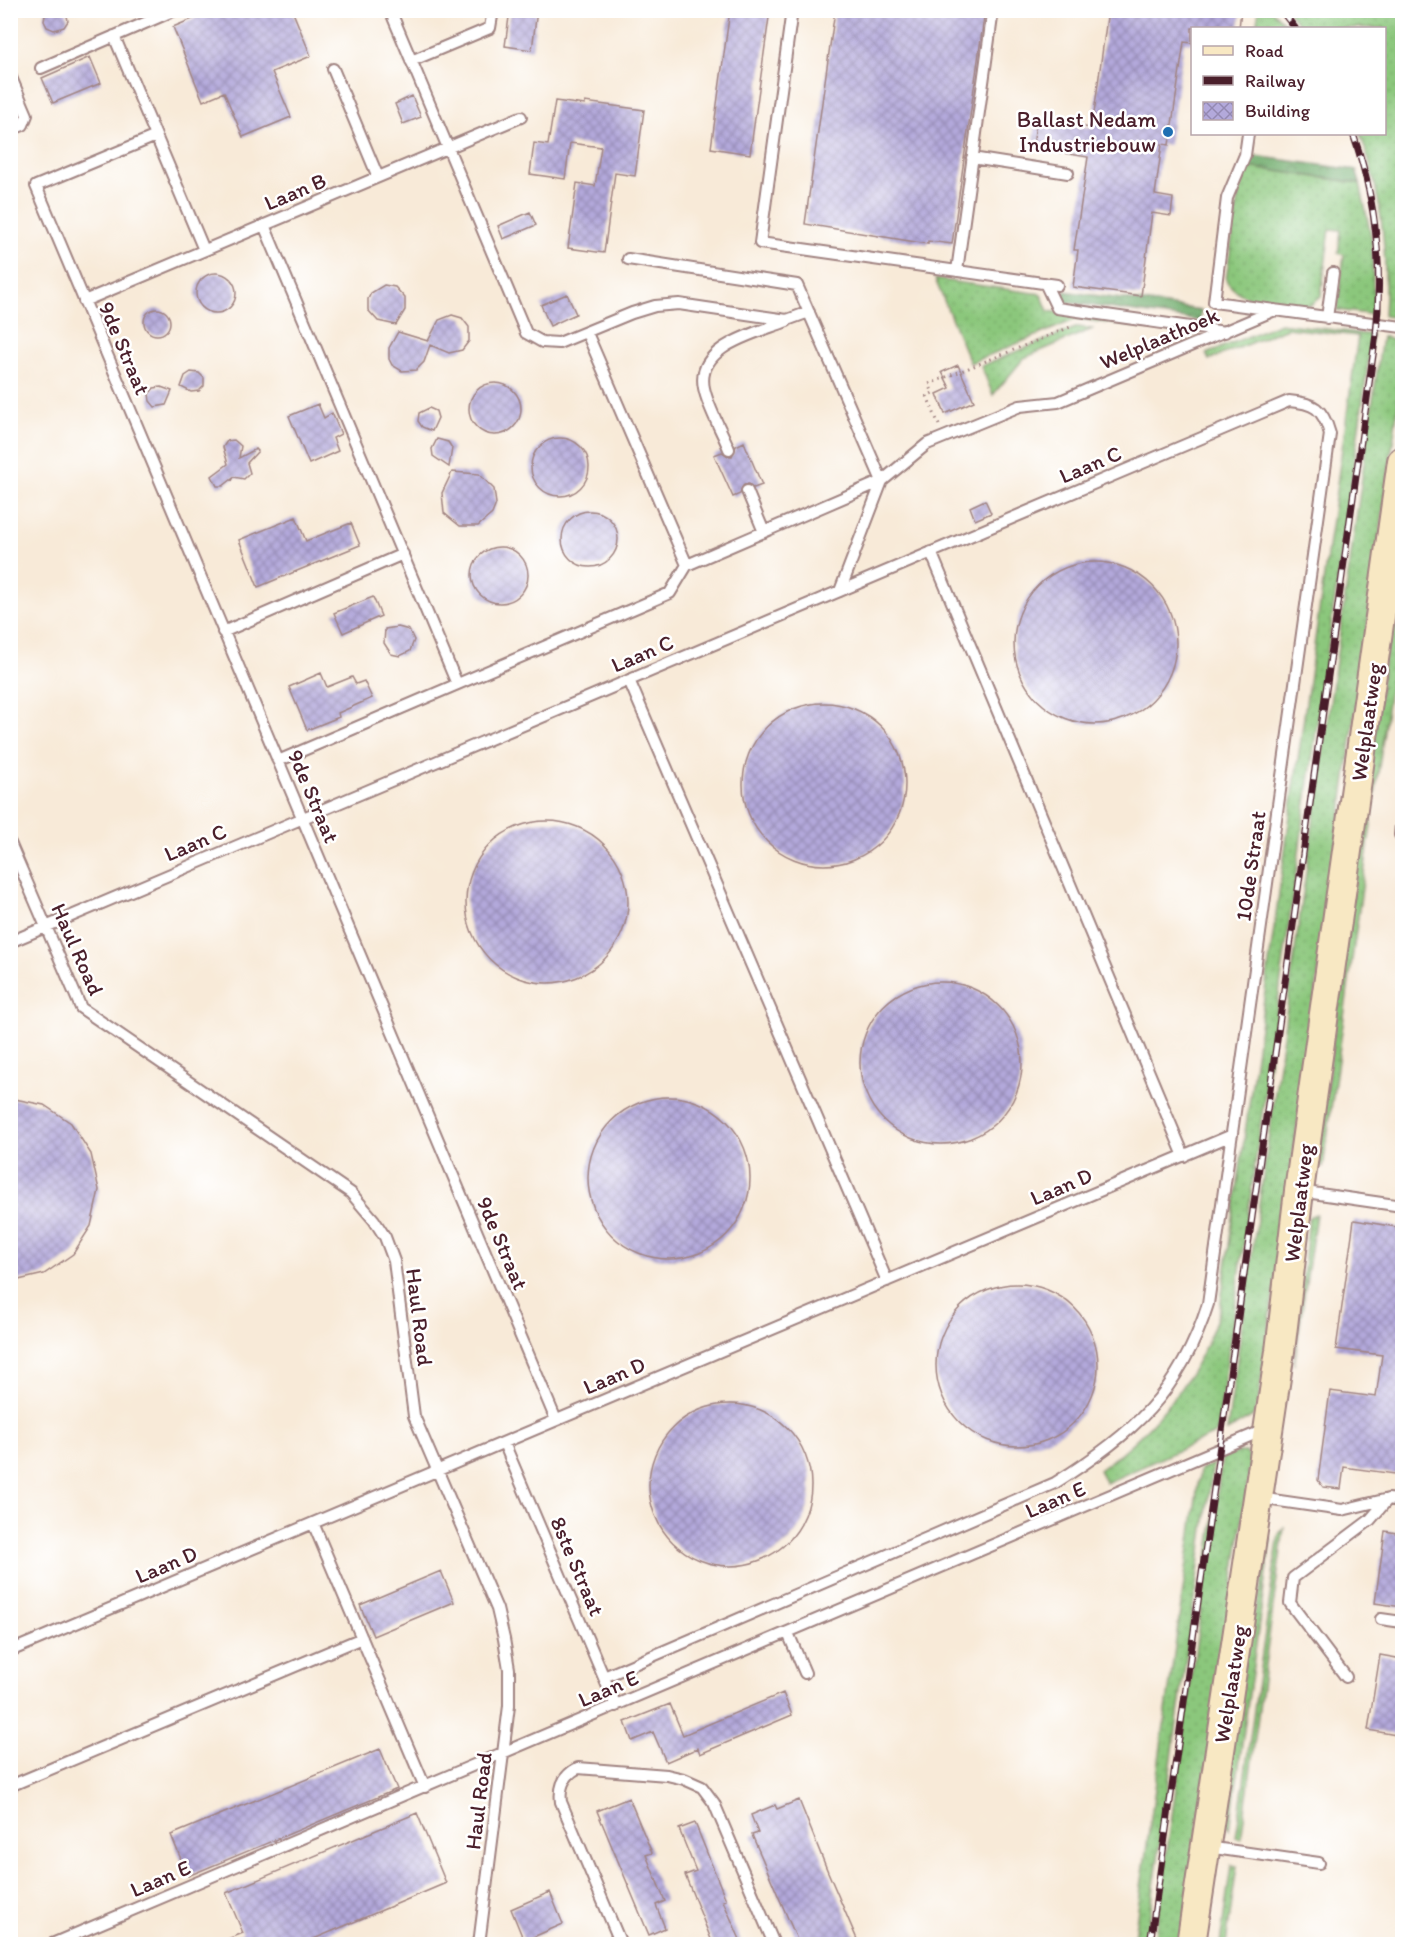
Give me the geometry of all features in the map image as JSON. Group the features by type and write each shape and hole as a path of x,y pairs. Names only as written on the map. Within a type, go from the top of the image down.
{"street":[{"name":"Welplaatweg","path":"1191,1944 1268,1428 1299,1191 1402,461"}],"lane":[{"path":"41,68 175,10"},
{"path":"390,10 526,333 551,343 568,341 632,313 655,306 679,304 787,321"},
{"path":"411,61 489,28 493,10"},
{"path":"792,10 760,243 1057,285"},
{"path":"957,271 993,10"},
{"path":"114,36 204,250"},
{"path":"333,69 378,177"},
{"path":"10,75 27,115 23,125 10,130"},
{"name":"Laan B","path":"84,301 521,117"},
{"name":"Welplaathoek","path":"1248,135 1245,155 1227,198 1214,302 1402,327"},
{"name":"9de Straat","path":"156,136 36,186 556,1420"},
{"path":"972,158 1068,173"},
{"path":"264,225 457,684"},
{"path":"628,259 797,285 882,481 840,591"},
{"path":"1327,318 1333,273"},
{"path":"1045,283 1057,308 1225,332"},
{"name":"Welplaathoek","path":"882,481 927,444 1020,406 1058,402 1275,310"},
{"path":"729,448 704,390 704,369 715,353 809,312"},
{"path":"587,333 687,566"},
{"name":"Laan C","path":"10,942 1289,401 1310,403 1325,418 1330,434"},
{"name":"10de Straat","path":"604,1677 1055,1484 1103,1453 1133,1428 1156,1403 1186,1360 1198,1337 1208,1304 1330,434"},
{"path":"278,761 670,593 687,566 882,481"},
{"path":"747,491 764,532"},
{"path":"931,552 1184,1156"},
{"path":"224,632 402,554"},
{"path":"629,680 887,1281"},
{"path":"1402,814 1400,835 1402,836"},
{"name":"Haul Road","path":"10,843 81,1008 351,1193 374,1220 385,1238 394,1262 399,1290 410,1400 422,1436 496,1609 509,1669 504,1754 479,1944"},
{"name":"Laan D","path":"10,1651 314,1523 436,1468 504,1443 1232,1136"},
{"path":"1299,1191 1402,1206"},
{"name":"Laan E","path":"52,1944 1268,1428"},
{"name":"8ste Straat","path":"504,1443 616,1706"},
{"path":"1258,1498 1342,1510 1388,1499 1402,1501"},
{"path":"1346,1677 1290,1603 1293,1578 1370,1520 1388,1499"},
{"path":"314,1523 425,1787"},
{"path":"1381,1619 1402,1622"},
{"path":"788,1633 805,1673"},
{"path":"10,1786 362,1638"},
{"path":"621,1944 561,1802 560,1795 565,1779 578,1768 667,1775 702,1787 714,1803 774,1944"},
{"path":"1205,1846 1319,1863"}],"path":[{"path":"944,438 927,396 933,393 929,384 1078,323"}],"green space":[{"path":"1259,10 1273,11 1288,27 1256,27"},
{"path":"1288,11 1402,11 1402,317 1400,318 1384,316 1385,270 1382,223 1374,178 1360,135 1386,135 1386,27 1301,27"},
{"path":"1255,156 1356,170 1360,183 1248,167"},
{"path":"1248,167 1360,183 1372,241 1374,315 1337,310 1344,255 1338,253 1341,230 1330,229 1321,296 1311,305 1289,305 1252,299 1233,288 1226,280 1238,197"},
{"path":"935,279 1041,294 1048,311 1197,331 1197,335 1077,319 970,363"},
{"path":"1064,291 1201,310 1200,321 1058,301 1059,297 1063,297"},
{"path":"1280,323 1372,335 1217,1433 1106,1483 1099,1470 1139,1437 1173,1399 1200,1356 1220,1309 1358,336 1287,328 1209,360 1206,354"},
{"path":"1078,327 1092,329 1024,358 993,395 981,366"},
{"path":"1382,336 1402,344 1402,378 1258,1404 1253,1416 1227,1431"},
{"path":"1402,529 1402,602 1323,1167 1317,1160"},
{"path":"1316,1214 1294,1365 1309,1217"},
{"path":"1239,1452 1246,1452 1251,1460 1181,1944 1154,1944 1222,1459"},
{"path":"1213,1464 1146,1944 1133,1944 1200,1470"},
{"path":"1284,1528 1241,1839 1236,1837 1279,1534"},
{"path":"1271,1538 1230,1829 1222,1819 1241,1666 1260,1591 1268,1539"},
{"path":"1231,1865 1237,1866 1226,1944 1220,1944"}],"building":[{"path":"46,10 66,10 68,21 64,27 54,30 47,27 44,21"},
{"path":"214,10 292,10 311,56 272,72 291,117 243,137 224,92 203,101 173,27"},
{"path":"510,10 537,10 532,50 505,46"},
{"path":"730,10 770,10 750,154 711,148"},
{"path":"835,10 985,10 952,244 928,241 928,244 805,224"},
{"path":"1108,10 1241,10 1239,27 1191,27 1191,43 1184,42 1169,145 1162,144 1155,195 1173,198 1171,216 1152,213 1141,296 1073,287 1078,250 1074,250 1088,157 1033,148 1036,121 1092,128"},
{"path":"90,57 101,83 53,103 42,78"},
{"path":"412,96 421,117 403,124 395,104"},
{"path":"555,101 585,105 585,102 644,110 635,176 615,173 604,253 568,248 577,183 595,186 601,147 570,143 565,179 530,174 534,143 548,145"},
{"path":"530,212 536,225 503,239 498,226"},
{"path":"216,273 224,274 230,279 235,285 235,301 230,307 224,312 216,313 208,312 202,307 197,301 196,293 197,285 202,279 208,274"},
{"path":"384,285 395,287 405,298 405,310 396,325 378,321 368,310 368,299 371,293"},
{"path":"567,294 576,314 550,326 541,305"},
{"path":"157,309 166,313 170,322 166,331 157,335 148,331 144,322 148,313"},
{"path":"452,315 462,318 469,327 469,341 462,350 449,353 430,345 424,362 416,370 402,371 392,365 389,359 389,348 398,332 428,341 439,320"},
{"path":"958,365 974,401 945,414 937,394 950,388 942,372"},
{"path":"191,372 199,373 204,378 204,386 199,391 191,392 181,387 185,376"},
{"path":"495,383 505,385 513,391 519,399 521,409 519,419 513,427 505,433 495,435 485,433 477,427 471,419 469,409 471,399 477,391 485,385"},
{"path":"161,387 172,391 166,405 155,407 150,401 149,394 154,388"},
{"path":"318,404 324,418 332,413 341,434 333,438 338,451 309,464 289,416"},
{"path":"429,408 436,411 438,418 432,431 422,427 418,421 419,413"},
{"path":"554,438 566,438 581,446 589,461 589,473 581,488 566,496 554,496 539,488 531,473 531,461 539,446"},
{"path":"437,439 448,442 452,448 449,467 433,456 432,449"},
{"path":"234,440 241,446 239,458 256,449 258,451 247,463 250,473 244,479 234,477 232,481 232,479 223,486 217,486 212,476 228,464 223,447 227,441"},
{"path":"744,442 762,485 754,488 749,484 744,484 740,494 733,497 714,455 722,452 732,456 736,446"},
{"path":"452,472 479,474 494,489 496,504 492,514 478,526 460,526 444,513 442,493"},
{"path":"985,500 991,513 975,520 970,507"},
{"path":"590,511 601,513 610,519 616,528 618,539 616,550 610,559 601,565 590,567 579,565 570,559 564,550 562,539 564,528 570,519 579,513"},
{"path":"296,517 306,541 351,523 360,545 258,587 239,540"},
{"path":"500,547 511,549 520,555 526,564 528,575 526,586 520,595 511,601 500,603 489,601 480,595 474,586 472,575 474,564 480,555 489,549"},
{"path":"1095,562 1126,569 1140,576 1152,586 1162,598 1169,612 1176,643 1169,674 1162,688 1152,700 1140,710 1126,717 1095,724 1064,717 1050,710 1038,700 1028,688 1021,674 1014,643 1021,612 1028,598 1038,586 1050,576 1064,569"},
{"path":"373,597 381,616 343,633 334,613"},
{"path":"398,627 409,630 414,640 410,651 400,656 391,654 384,643 385,629"},
{"path":"321,673 327,687 352,677 356,684 364,681 372,698 338,713 339,717 307,730 289,687"},
{"path":"824,703 855,710 869,717 881,727 891,739 898,753 905,784 898,815 891,829 881,841 869,851 855,858 824,865 793,858 779,851 767,841 757,829 750,815 743,784 750,753 757,739 767,727 779,717 793,710"},
{"path":"547,821 578,828 592,835 604,845 614,857 621,871 628,902 621,933 614,947 604,959 592,969 578,976 547,983 516,976 502,969 490,959 480,947 473,933 466,902 473,871 480,857 490,845 502,835 516,828"},
{"path":"941,982 972,989 986,996 998,1006 1008,1018 1015,1032 1022,1063 1015,1094 1008,1108 998,1120 986,1130 972,1137 941,1144 910,1137 896,1130 884,1120 874,1108 867,1094 860,1063 867,1032 874,1018 884,1006 896,996 910,989"},
{"path":"669,1097 700,1104 714,1111 726,1121 736,1133 743,1147 750,1178 743,1209 736,1223 726,1235 714,1245 700,1252 669,1259 638,1252 624,1245 612,1235 602,1223 595,1209 588,1178 595,1147 602,1133 612,1121 624,1111 638,1104"},
{"path":"10,1098 44,1105 71,1123 91,1154 99,1190 91,1226 73,1254 44,1274 10,1282"},
{"path":"1354,1220 1402,1228 1402,1475 1344,1467 1341,1489 1323,1487 1318,1480 1330,1391 1376,1397 1382,1355 1336,1349"},
{"path":"1017,1284 1048,1291 1062,1298 1074,1308 1084,1320 1091,1334 1098,1365 1091,1396 1084,1410 1074,1422 1062,1432 1048,1439 1017,1446 986,1439 972,1432 960,1422 950,1410 943,1396 936,1365 943,1334 950,1320 960,1308 972,1298 986,1291"},
{"path":"730,1404 761,1411 775,1418 787,1428 797,1440 804,1454 811,1485 804,1516 797,1530 787,1542 775,1552 761,1559 730,1566 699,1559 685,1552 673,1542 663,1530 656,1516 649,1485 656,1454 663,1440 673,1428 685,1418 699,1411"},
{"path":"1385,1531 1402,1534 1402,1607 1375,1603"},
{"path":"441,1571 454,1602 373,1636 360,1605"},
{"path":"1380,1655 1402,1659 1402,1736 1368,1730"},
{"path":"783,1693 792,1715 700,1754 698,1748 666,1762 653,1732 632,1741 625,1722 670,1704 683,1735"},
{"path":"380,1749 397,1789 188,1876 171,1835"},
{"path":"629,1798 652,1853 646,1855 665,1901 656,1905 665,1928 649,1935 597,1811"},
{"path":"799,1800 859,1944 799,1944 752,1835 758,1833 751,1815 775,1805 777,1809"},
{"path":"417,1813 446,1883 302,1944 215,1944 243,1933 226,1893"},
{"path":"695,1823 726,1900 723,1901 742,1944 713,1944 685,1875 696,1871 679,1829"},
{"path":"550,1892 563,1924 524,1941 511,1909"}],"railway":[{"path":"1281,10 1294,27"},
{"path":"1150,1944 1376,334 1379,283 1376,232 1367,183 1353,135"}],"place":[{"name":"Ballast Nedam Industriebouw","path":"1168,132"}]}
